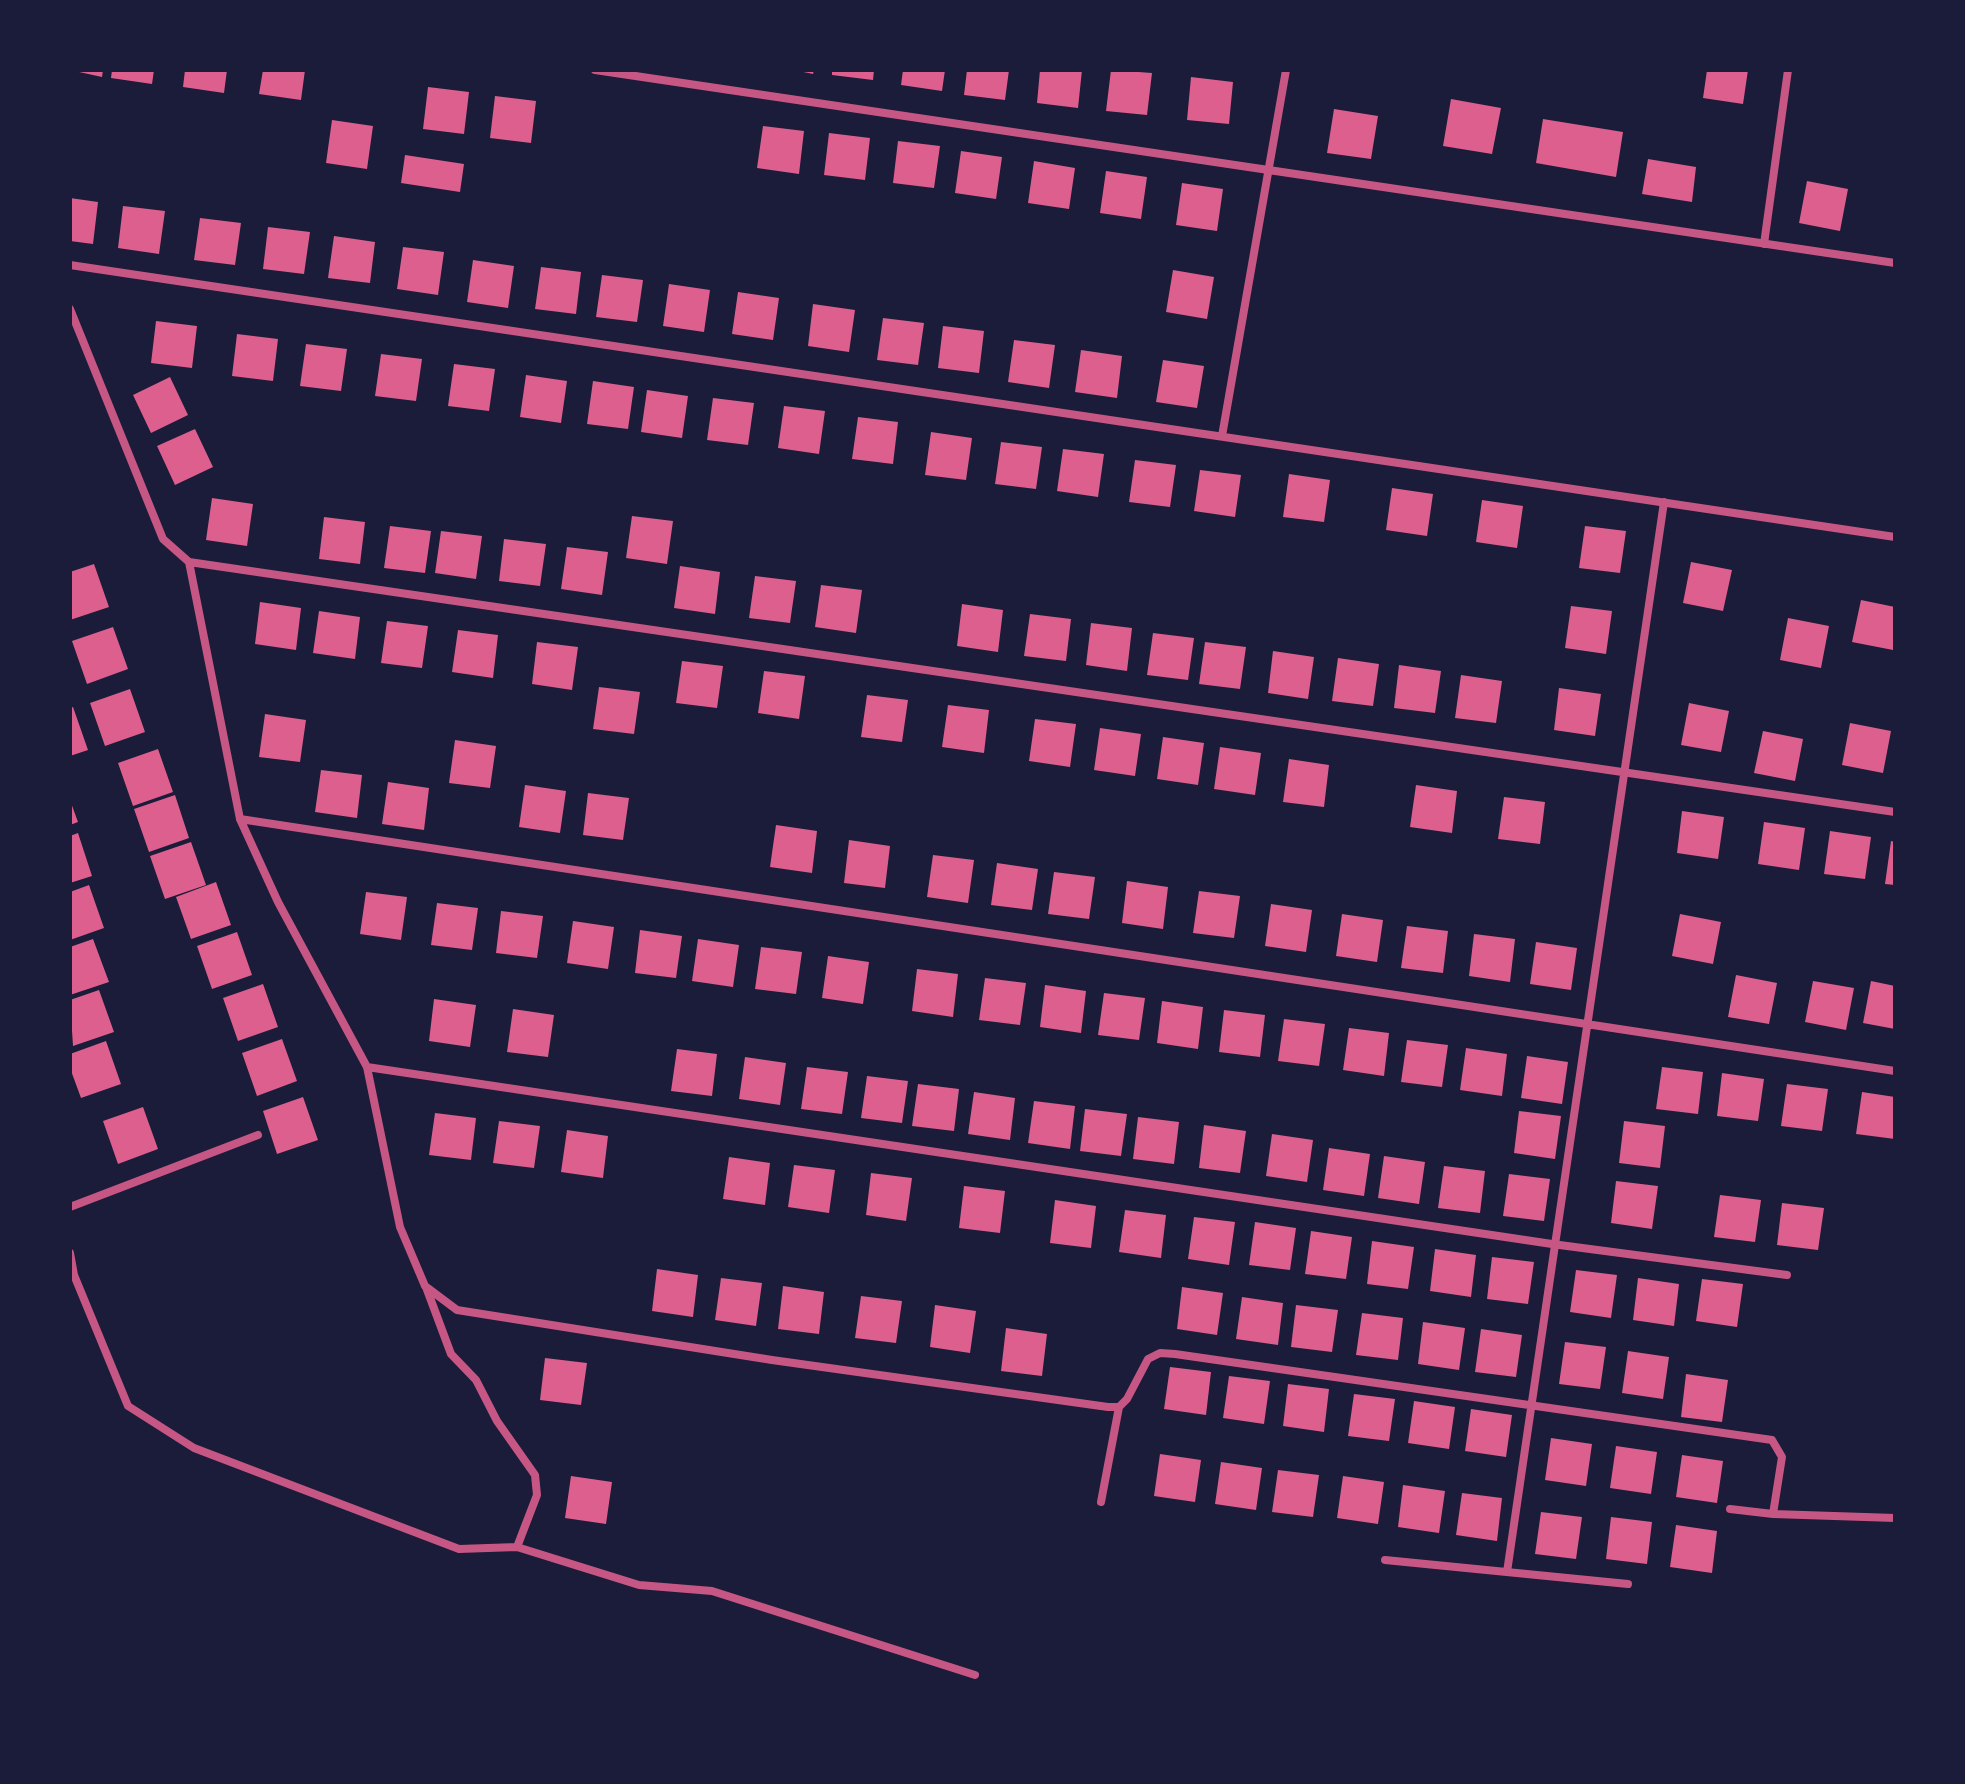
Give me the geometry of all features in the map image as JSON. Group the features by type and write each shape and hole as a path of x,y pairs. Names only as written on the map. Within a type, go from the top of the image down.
{"street":[{"path":"595,70 1895,263"},
{"path":"1222,436 1271,171 1286,70"},
{"path":"1764,244 1788,70"},
{"path":"70,265 1895,537"},
{"path":"70,309 163,539 189,562 1895,812"},
{"path":"1507,1572 1552,1244 1664,502"},
{"path":"189,562 240,819 278,902 367,1067 400,1227 451,1354 476,1380 497,1421 535,1475 537,1495 517,1547"},
{"path":"240,819 1895,1071"},
{"path":"367,1067 1552,1244 1787,1275"},
{"path":"70,1207 258,1135"},
{"path":"70,1253 74,1275 128,1406 194,1448 459,1549 517,1547 639,1585 712,1591 975,1675"},
{"path":"425,1286 457,1310 772,1360 1119,1407"},
{"path":"1101,1502 1119,1407 1148,1359 1160,1353 1772,1440 1782,1457 1773,1514"},
{"path":"1730,1509 1773,1514 1895,1518"},
{"path":"1385,1560 1628,1584"}],"building":[{"path":"70,70 103,70 102,77"},
{"path":"112,70 154,70 152,84 111,78"},
{"path":"185,70 227,70 224,93 183,87"},
{"path":"263,70 305,70 301,100 259,94"},
{"path":"832,70 874,70 873,80 832,75"},
{"path":"903,70 945,70 942,91 901,85"},
{"path":"967,70 1009,70 1005,100 964,95"},
{"path":"1040,70 1082,70 1078,108 1037,103"},
{"path":"1111,70 1152,73 1147,115 1106,111"},
{"path":"1707,70 1748,70 1743,104 1703,98"},
{"path":"1191,77 1233,82 1229,124 1187,120"},
{"path":"428,87 469,92 464,134 423,129"},
{"path":"495,96 536,101 531,143 490,138"},
{"path":"1451,99 1501,108 1492,154 1443,146"},
{"path":"1334,109 1378,116 1371,159 1327,153"},
{"path":"1543,119 1623,132 1616,177 1536,163"},
{"path":"332,120 373,126 367,169 326,163"},
{"path":"763,126 804,131 799,174 757,168"},
{"path":"829,133 870,138 865,180 824,175"},
{"path":"898,141 940,146 934,188 893,183"},
{"path":"961,151 1002,157 996,199 955,193"},
{"path":"405,155 464,164 460,192 401,183"},
{"path":"1648,159 1696,167 1692,202 1642,194"},
{"path":"1034,161 1075,168 1069,209 1028,203"},
{"path":"1106,171 1147,177 1141,219 1100,213"},
{"path":"1807,181 1848,189 1840,231 1799,223"},
{"path":"1182,183 1223,189 1217,231 1176,225"},
{"path":"70,198 98,202 93,244 70,241"},
{"path":"123,206 165,211 159,254 118,248"},
{"path":"200,218 241,223 235,265 194,260"},
{"path":"268,227 310,232 304,274 263,269"},
{"path":"334,236 375,242 370,283 328,278"},
{"path":"403,247 444,252 438,295 397,289"},
{"path":"473,260 514,266 508,308 467,302"},
{"path":"541,267 581,272 576,314 535,309"},
{"path":"1173,270 1214,277 1207,319 1166,312"},
{"path":"602,275 643,280 637,322 596,317"},
{"path":"669,284 710,290 704,332 663,326"},
{"path":"738,292 779,298 773,340 732,334"},
{"path":"813,304 855,310 849,352 808,346"},
{"path":"883,318 924,323 918,365 877,360"},
{"path":"156,321 197,326 192,368 151,363"},
{"path":"943,326 984,331 979,373 938,368"},
{"path":"237,334 278,339 273,381 232,376"},
{"path":"1014,340 1055,345 1049,388 1008,382"},
{"path":"306,344 347,349 341,391 300,386"},
{"path":"1081,350 1122,356 1117,398 1075,392"},
{"path":"381,354 422,359 416,401 375,396"},
{"path":"1163,360 1204,366 1197,408 1156,402"},
{"path":"454,364 495,369 489,411 448,406"},
{"path":"526,375 567,381 561,423 520,417"},
{"path":"170,377 188,415 151,433 133,395"},
{"path":"593,381 634,387 628,429 587,424"},
{"path":"647,390 688,396 682,438 641,432"},
{"path":"713,398 754,403 748,445 707,440"},
{"path":"784,406 825,411 819,454 778,448"},
{"path":"858,417 898,422 893,464 852,459"},
{"path":"195,429 213,467 175,485 157,446"},
{"path":"931,432 972,438 966,480 925,475"},
{"path":"1001,442 1042,447 1036,489 995,484"},
{"path":"1063,449 1104,454 1098,497 1057,491"},
{"path":"1135,460 1176,465 1170,507 1129,502"},
{"path":"1200,470 1241,475 1235,517 1194,511"},
{"path":"1289,474 1330,480 1324,522 1283,517"},
{"path":"1392,488 1433,494 1427,536 1386,530"},
{"path":"212,498 253,504 247,546 206,540"},
{"path":"1482,500 1523,506 1517,548 1476,542"},
{"path":"632,516 673,521 667,564 626,558"},
{"path":"324,517 365,522 360,564 319,559"},
{"path":"390,526 431,531 425,573 384,568"},
{"path":"1585,526 1626,531 1620,573 1579,568"},
{"path":"441,531 482,536 476,579 435,573"},
{"path":"504,539 546,544 540,586 499,581"},
{"path":"567,547 608,552 602,595 561,589"},
{"path":"1691,562 1732,570 1723,611 1683,603"},
{"path":"94,564 109,607 70,620 70,572"},
{"path":"680,566 720,572 715,614 674,608"},
{"path":"755,576 796,581 790,623 749,618"},
{"path":"821,585 862,590 856,633 815,627"},
{"path":"1861,600 1895,607 1893,650 1852,642"},
{"path":"260,602 301,608 296,650 255,644"},
{"path":"962,604 1003,610 998,652 957,646"},
{"path":"1571,606 1612,611 1606,654 1565,648"},
{"path":"319,611 360,617 355,659 313,653"},
{"path":"1030,614 1071,619 1066,661 1024,656"},
{"path":"1788,618 1829,626 1821,668 1780,660"},
{"path":"387,621 428,626 422,668 381,663"},
{"path":"1091,623 1132,628 1127,671 1086,665"},
{"path":"113,627 128,669 87,684 72,641"},
{"path":"458,630 498,635 493,678 452,672"},
{"path":"1153,633 1194,638 1188,680 1147,675"},
{"path":"537,642 578,647 572,690 532,684"},
{"path":"1205,642 1246,647 1240,689 1199,684"},
{"path":"1273,651 1314,657 1308,699 1268,693"},
{"path":"1338,658 1379,664 1373,706 1332,701"},
{"path":"682,661 723,666 717,708 676,703"},
{"path":"1399,665 1441,671 1435,713 1394,708"},
{"path":"764,671 805,676 799,719 758,713"},
{"path":"1461,675 1502,681 1496,723 1455,718"},
{"path":"599,687 640,692 634,734 593,729"},
{"path":"1559,688 1601,694 1595,736 1554,730"},
{"path":"130,689 145,732 105,746 90,703"},
{"path":"867,695 908,700 902,742 861,737"},
{"path":"1689,703 1729,711 1721,752 1681,745"},
{"path":"948,705 989,710 984,753 942,747"},
{"path":"73,707 88,750 70,756 70,708"},
{"path":"265,714 306,720 300,762 259,757"},
{"path":"1035,719 1076,724 1070,767 1029,761"},
{"path":"1850,723 1891,731 1883,773 1842,765"},
{"path":"1100,728 1141,734 1135,776 1094,770"},
{"path":"1763,731 1803,739 1795,781 1754,773"},
{"path":"1163,737 1204,743 1198,785 1157,779"},
{"path":"455,740 496,746 490,788 449,783"},
{"path":"1220,747 1261,753 1255,795 1214,789"},
{"path":"158,749 173,792 133,806 118,763"},
{"path":"1289,759 1329,765 1324,807 1283,802"},
{"path":"321,770 362,775 357,818 315,812"},
{"path":"388,782 429,788 424,830 382,824"},
{"path":"525,785 566,791 560,833 519,827"},
{"path":"1416,785 1457,791 1452,833 1410,827"},
{"path":"588,793 629,798 623,840 583,835"},
{"path":"175,795 189,838 149,852 134,809"},
{"path":"1504,797 1545,802 1540,844 1498,839"},
{"path":"70,800 78,822 70,825"},
{"path":"1682,811 1724,817 1718,859 1677,853"},
{"path":"1764,822 1805,828 1799,870 1758,864"},
{"path":"776,825 817,831 812,873 770,867"},
{"path":"1830,831 1871,837 1865,879 1824,874"},
{"path":"78,833 92,876 70,883 70,836"},
{"path":"849,840 890,846 885,888 844,883"},
{"path":"1891,841 1895,842 1895,885 1885,884"},
{"path":"191,842 206,885 165,899 150,856"},
{"path":"933,855 974,860 968,903 927,897"},
{"path":"997,863 1038,869 1032,910 991,905"},
{"path":"1054,872 1095,877 1089,919 1048,914"},
{"path":"1127,881 1168,887 1163,929 1122,923"},
{"path":"216,882 231,925 191,939 176,897"},
{"path":"89,885 104,928 70,940 70,892"},
{"path":"1199,891 1240,896 1234,938 1193,933"},
{"path":"366,892 407,897 401,940 360,934"},
{"path":"437,903 478,908 472,950 431,945"},
{"path":"1271,904 1312,910 1306,952 1265,946"},
{"path":"501,911 543,916 537,958 496,953"},
{"path":"1342,914 1383,920 1377,962 1336,956"},
{"path":"1680,914 1721,922 1713,964 1672,956"},
{"path":"573,921 614,927 608,969 567,963"},
{"path":"1407,926 1448,931 1443,973 1401,968"},
{"path":"640,930 682,936 676,978 635,973"},
{"path":"237,932 252,975 212,989 197,946"},
{"path":"1474,934 1515,939 1510,982 1469,976"},
{"path":"93,939 109,982 70,995 70,947"},
{"path":"698,939 739,945 733,987 692,981"},
{"path":"1536,942 1577,948 1571,990 1530,984"},
{"path":"761,947 802,952 796,994 755,989"},
{"path":"828,956 869,962 863,1004 822,998"},
{"path":"917,969 958,974 953,1017 912,1011"},
{"path":"1736,975 1777,983 1769,1024 1728,1017"},
{"path":"985,978 1026,983 1020,1025 979,1020"},
{"path":"1813,981 1854,988 1846,1030 1805,1022"},
{"path":"1871,981 1895,986 1895,1029 1863,1023"},
{"path":"263,984 278,1027 238,1041 223,998"},
{"path":"1045,985 1086,991 1081,1033 1040,1027"},
{"path":"99,990 114,1032 73,1046 70,1000"},
{"path":"1104,993 1145,998 1139,1040 1098,1035"},
{"path":"434,999 476,1005 470,1047 429,1041"},
{"path":"1162,1001 1203,1007 1198,1049 1157,1043"},
{"path":"513,1009 554,1015 548,1057 507,1052"},
{"path":"1224,1010 1265,1015 1260,1057 1219,1052"},
{"path":"1284,1019 1325,1024 1319,1066 1278,1061"},
{"path":"1349,1028 1389,1033 1384,1076 1343,1070"},
{"path":"282,1039 297,1081 257,1096 242,1053"},
{"path":"1407,1040 1448,1045 1442,1087 1401,1082"},
{"path":"106,1041 121,1084 81,1098 70,1068 70,1054"},
{"path":"1466,1048 1507,1054 1502,1096 1460,1090"},
{"path":"677,1049 717,1054 712,1096 671,1091"},
{"path":"1527,1056 1568,1062 1562,1104 1521,1098"},
{"path":"745,1057 786,1063 780,1105 739,1099"},
{"path":"807,1067 848,1072 842,1114 801,1109"},
{"path":"1662,1067 1703,1072 1698,1114 1656,1109"},
{"path":"1722,1073 1764,1079 1758,1121 1717,1116"},
{"path":"867,1076 908,1081 902,1123 861,1118"},
{"path":"918,1084 959,1089 954,1131 912,1126"},
{"path":"1787,1084 1828,1089 1822,1131 1781,1126"},
{"path":"974,1092 1015,1098 1010,1140 968,1134"},
{"path":"1862,1092 1895,1097 1895,1139 1856,1134"},
{"path":"303,1097 318,1140 277,1154 263,1111"},
{"path":"1034,1101 1075,1106 1070,1149 1028,1143"},
{"path":"143,1107 158,1149 118,1164 103,1121"},
{"path":"1085,1109 1127,1114 1121,1156 1080,1151"},
{"path":"1519,1111 1561,1116 1555,1159 1514,1153"},
{"path":"435,1113 476,1118 471,1160 429,1155"},
{"path":"1138,1117 1179,1122 1174,1164 1133,1159"},
{"path":"499,1121 540,1126 534,1168 493,1163"},
{"path":"1624,1121 1665,1126 1660,1168 1619,1163"},
{"path":"1204,1125 1246,1131 1240,1173 1199,1168"},
{"path":"567,1130 608,1136 603,1178 561,1172"},
{"path":"1272,1134 1313,1140 1307,1182 1266,1176"},
{"path":"1329,1148 1370,1154 1364,1196 1323,1190"},
{"path":"1384,1156 1425,1162 1419,1204 1378,1198"},
{"path":"729,1157 770,1163 765,1205 723,1199"},
{"path":"794,1165 835,1170 829,1213 788,1207"},
{"path":"1444,1166 1485,1171 1480,1213 1438,1208"},
{"path":"871,1173 912,1178 906,1221 866,1215"},
{"path":"1509,1174 1550,1179 1544,1221 1503,1216"},
{"path":"1616,1181 1658,1186 1652,1229 1611,1223"},
{"path":"964,1186 1005,1191 1000,1233 959,1228"},
{"path":"1720,1195 1761,1200 1755,1242 1714,1237"},
{"path":"1055,1200 1096,1206 1091,1248 1050,1243"},
{"path":"1782,1203 1824,1208 1818,1250 1777,1245"},
{"path":"1125,1210 1166,1215 1161,1258 1119,1252"},
{"path":"1194,1217 1235,1222 1229,1265 1188,1259"},
{"path":"1255,1222 1296,1228 1290,1270 1249,1265"},
{"path":"1311,1231 1352,1237 1346,1279 1305,1274"},
{"path":"1372,1241 1414,1247 1408,1289 1367,1284"},
{"path":"1435,1249 1476,1255 1471,1297 1430,1291"},
{"path":"1492,1257 1534,1262 1528,1304 1487,1299"},
{"path":"657,1269 698,1275 693,1317 652,1311"},
{"path":"1576,1270 1617,1275 1611,1318 1570,1312"},
{"path":"721,1278 762,1283 756,1326 715,1320"},
{"path":"1638,1278 1679,1284 1674,1326 1633,1320"},
{"path":"1702,1279 1743,1284 1737,1327 1696,1321"},
{"path":"783,1286 824,1292 819,1334 778,1329"},
{"path":"1182,1287 1223,1293 1217,1335 1177,1329"},
{"path":"861,1296 902,1301 896,1343 855,1338"},
{"path":"1242,1297 1283,1303 1278,1345 1236,1339"},
{"path":"935,1305 976,1311 970,1353 930,1347"},
{"path":"1296,1305 1338,1310 1332,1352 1291,1347"},
{"path":"1362,1313 1403,1318 1398,1360 1356,1355"},
{"path":"1423,1322 1465,1328 1459,1370 1418,1364"},
{"path":"1006,1328 1047,1334 1042,1376 1001,1371"},
{"path":"1481,1329 1522,1335 1516,1377 1475,1372"},
{"path":"1565,1342 1606,1347 1600,1389 1559,1384"},
{"path":"1628,1351 1669,1357 1663,1399 1622,1393"},
{"path":"545,1358 587,1363 581,1405 540,1400"},
{"path":"1170,1367 1211,1372 1206,1415 1164,1409"},
{"path":"1686,1374 1728,1380 1722,1422 1681,1417"},
{"path":"1229,1376 1270,1381 1264,1424 1223,1418"},
{"path":"1288,1384 1329,1389 1324,1432 1283,1426"},
{"path":"1354,1394 1395,1399 1389,1441 1348,1436"},
{"path":"1414,1401 1455,1407 1449,1449 1408,1443"},
{"path":"1471,1409 1512,1415 1506,1457 1465,1451"},
{"path":"1551,1438 1592,1444 1586,1486 1545,1480"},
{"path":"1616,1446 1657,1452 1651,1494 1610,1488"},
{"path":"1160,1454 1201,1460 1195,1502 1154,1496"},
{"path":"1682,1455 1723,1461 1717,1503 1676,1497"},
{"path":"1221,1462 1262,1468 1256,1510 1215,1504"},
{"path":"1278,1470 1319,1475 1313,1517 1272,1512"},
{"path":"571,1476 612,1482 606,1524 565,1518"},
{"path":"1343,1476 1384,1482 1378,1524 1337,1518"},
{"path":"1403,1485 1445,1491 1439,1533 1398,1527"},
{"path":"1462,1493 1502,1498 1497,1541 1456,1535"},
{"path":"1541,1512 1582,1517 1576,1559 1535,1554"},
{"path":"1611,1517 1652,1522 1647,1564 1606,1559"},
{"path":"1676,1525 1717,1531 1712,1573 1670,1567"}]}
